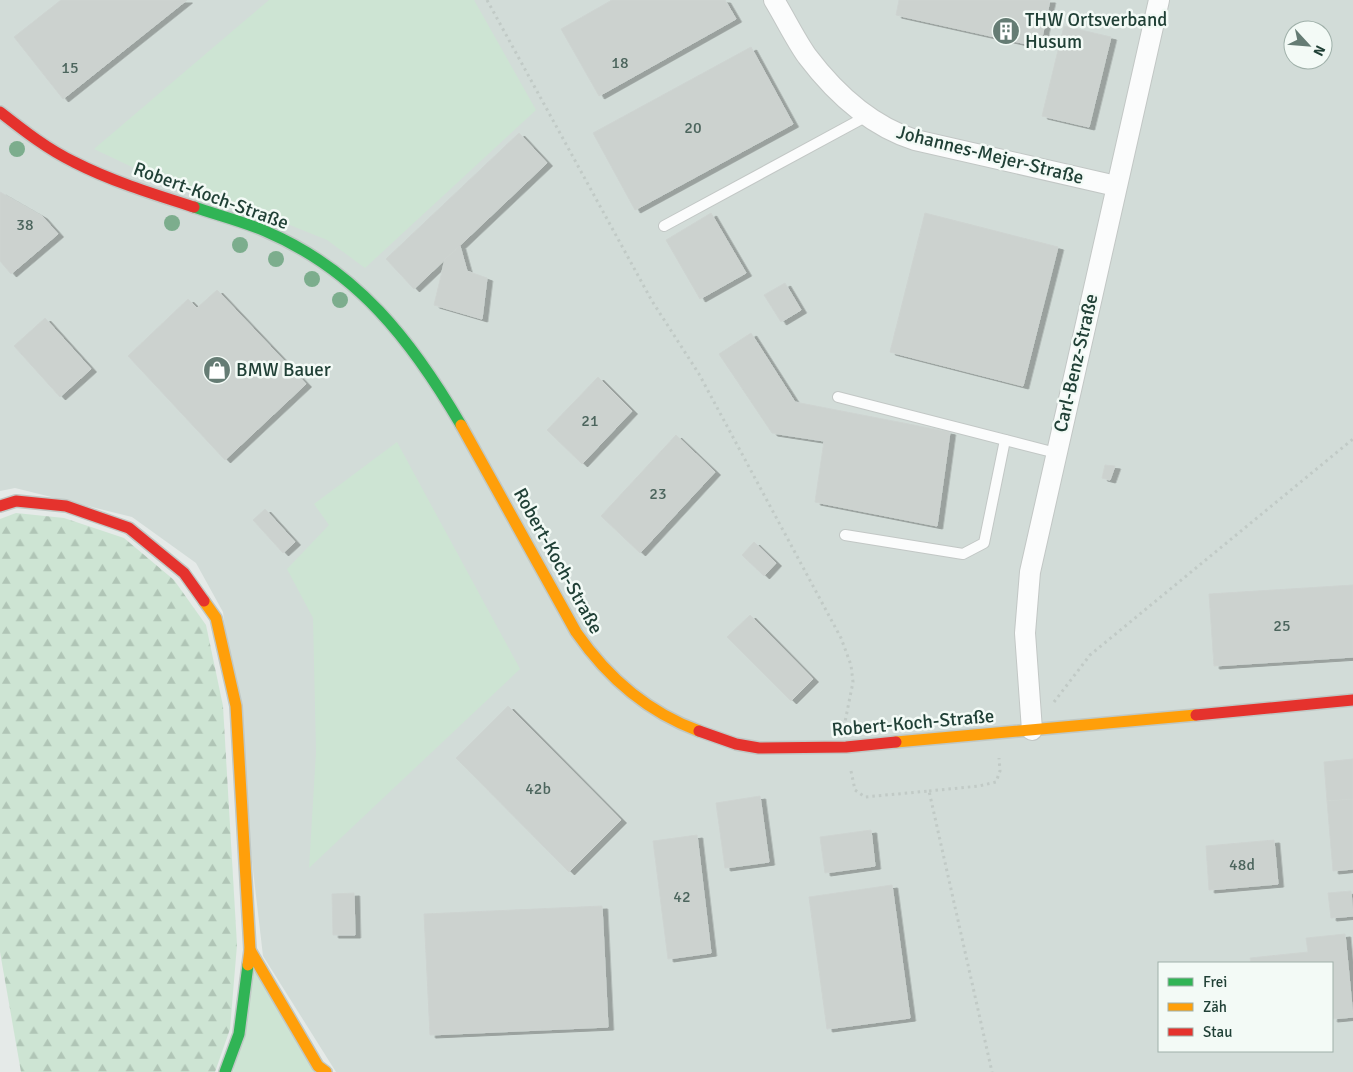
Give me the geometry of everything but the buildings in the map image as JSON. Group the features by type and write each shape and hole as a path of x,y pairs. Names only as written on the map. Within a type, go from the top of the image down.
{"main road":[{"name":"Robert-Koch-Straße","path":"0,112 35,140 84,168 136,188 265,231 286,241 334,270 358,290 381,313 432,377 456,414 576,632 587,648 604,668 640,701 680,724 736,744 768,748 846,747 1353,700"},
{"path":"0,506 16,501 66,506 128,528 184,573 216,618 236,706 250,950 239,1034 225,1072"},
{"path":"250,950 318,1066 326,1072"}],"street":[{"name":"Johannes-Mejer-Straße","path":"774,0 807,56 836,89 855,108 896,134 914,140 1116,186"},
{"name":"Carl-Benz-Straße","path":"1032,730 1025,633 1030,572 1159,0"}],"lane":[{"path":"664,226 867,116"},
{"path":"838,397 1056,453"},
{"path":"845,534 963,554 984,543 1005,440"}],"path":[{"path":"487,0 652,301 700,374 840,638 851,665 853,682 844,727 855,790 865,796 979,786 996,782 1000,771 997,734"},
{"path":"1032,730 1090,655 1353,439"},
{"path":"929,791 992,1072"}],"shaded area":[{"path":"0,0 1353,0 1353,1072 336,1072 263,956 223,612 196,563 132,517 15,488 0,491"}],"green space":[{"path":"269,0 474,0 536,110 365,268 327,240 253,210 151,176 94,149"},
{"path":"397,442 520,669 309,868 316,752 313,618 287,569 329,525 314,504"},
{"path":"16,513 64,518 124,538 174,580 206,625 223,706 237,945 230,1029 215,1072 21,1072 0,952 0,519"},
{"path":"255,969 316,1072 233,1072"}],"traffic: fast":[{"path":"194,207 256,227 298,247 328,266 355,287 402,337 423,365 461,425"},
{"path":"225,1072 239,1034 248,965"}],"traffic: slow":[{"path":"461,425 576,632 588,648 615,678 645,703 662,714 699,731"},
{"path":"204,601 216,618 236,706 250,950 248,965"},
{"path":"896,742 1196,715"},
{"path":"250,950 318,1066 326,1072"}],"traffic: jam":[{"path":"0,112 45,145 88,169 117,181 194,207"},
{"path":"0,506 16,501 66,506 129,528 184,573 204,601"},
{"path":"1196,715 1353,700"},
{"path":"699,731 736,744 759,748 846,747 896,742"}],"place":[{"name":"THW Ortsverband Husum","path":"1006,31"},
{"name":"BMW Bauer","path":"217,370"}]}
